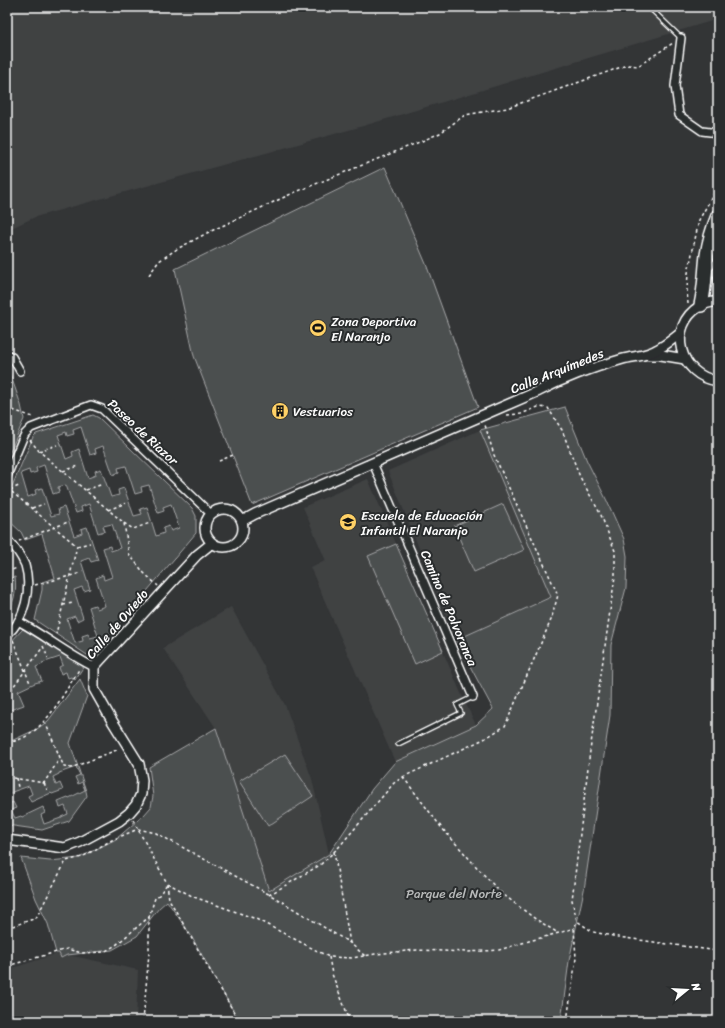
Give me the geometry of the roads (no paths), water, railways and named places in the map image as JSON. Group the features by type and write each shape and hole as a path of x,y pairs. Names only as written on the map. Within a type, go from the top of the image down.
{"highway":[{"path":"702,299 707,254 714,225 718,216"}],"street":[{"path":"681,38 675,86 679,115 702,131 718,133"},
{"path":"718,301 702,299 688,316 681,333 680,346 685,359 696,373 710,380 718,381"},
{"name":"Calle Arquímedes","path":"373,463 570,377 625,358 658,350 681,333"},
{"path":"7,354 12,357 20,371"},
{"name":"Calle Arquímedes","path":"642,355 661,355 685,359"},
{"name":"Paseo de Riazor","path":"7,476 25,434 31,428 91,406 97,406 102,409 211,514"},
{"path":"242,522 255,514 373,463"},
{"name":"Camino de Polvoranca","path":"373,463 473,697"},
{"path":"218,510 229,510 238,515 242,522 242,535 236,543 225,547 212,543 206,535 205,526 207,520 211,514 218,510"},
{"path":"9,542 25,566 27,587 27,594 22,614 9,634"},
{"name":"Calle de Oviedo","path":"7,840 65,848 80,842 119,821 136,805 141,794 142,780 138,764 94,689 94,666 197,555 212,543"},
{"path":"18,622 51,640 84,662 94,666"}],"lane":[{"path":"649,7 681,38"},
{"path":"702,299 712,264 718,259"},
{"path":"718,270 716,278 718,291"},
{"path":"398,744 461,714 457,705 473,697"}],"place":[{"name":"Zona Deportiva El Naranjo","path":"318,328"},
{"name":"Vestuarios","path":"280,411"},
{"name":"Escuela de Educación Infantil El Naranjo","path":"348,522"}],"park label":[{"name":"Parque del Norte","path":"454,893"}]}
